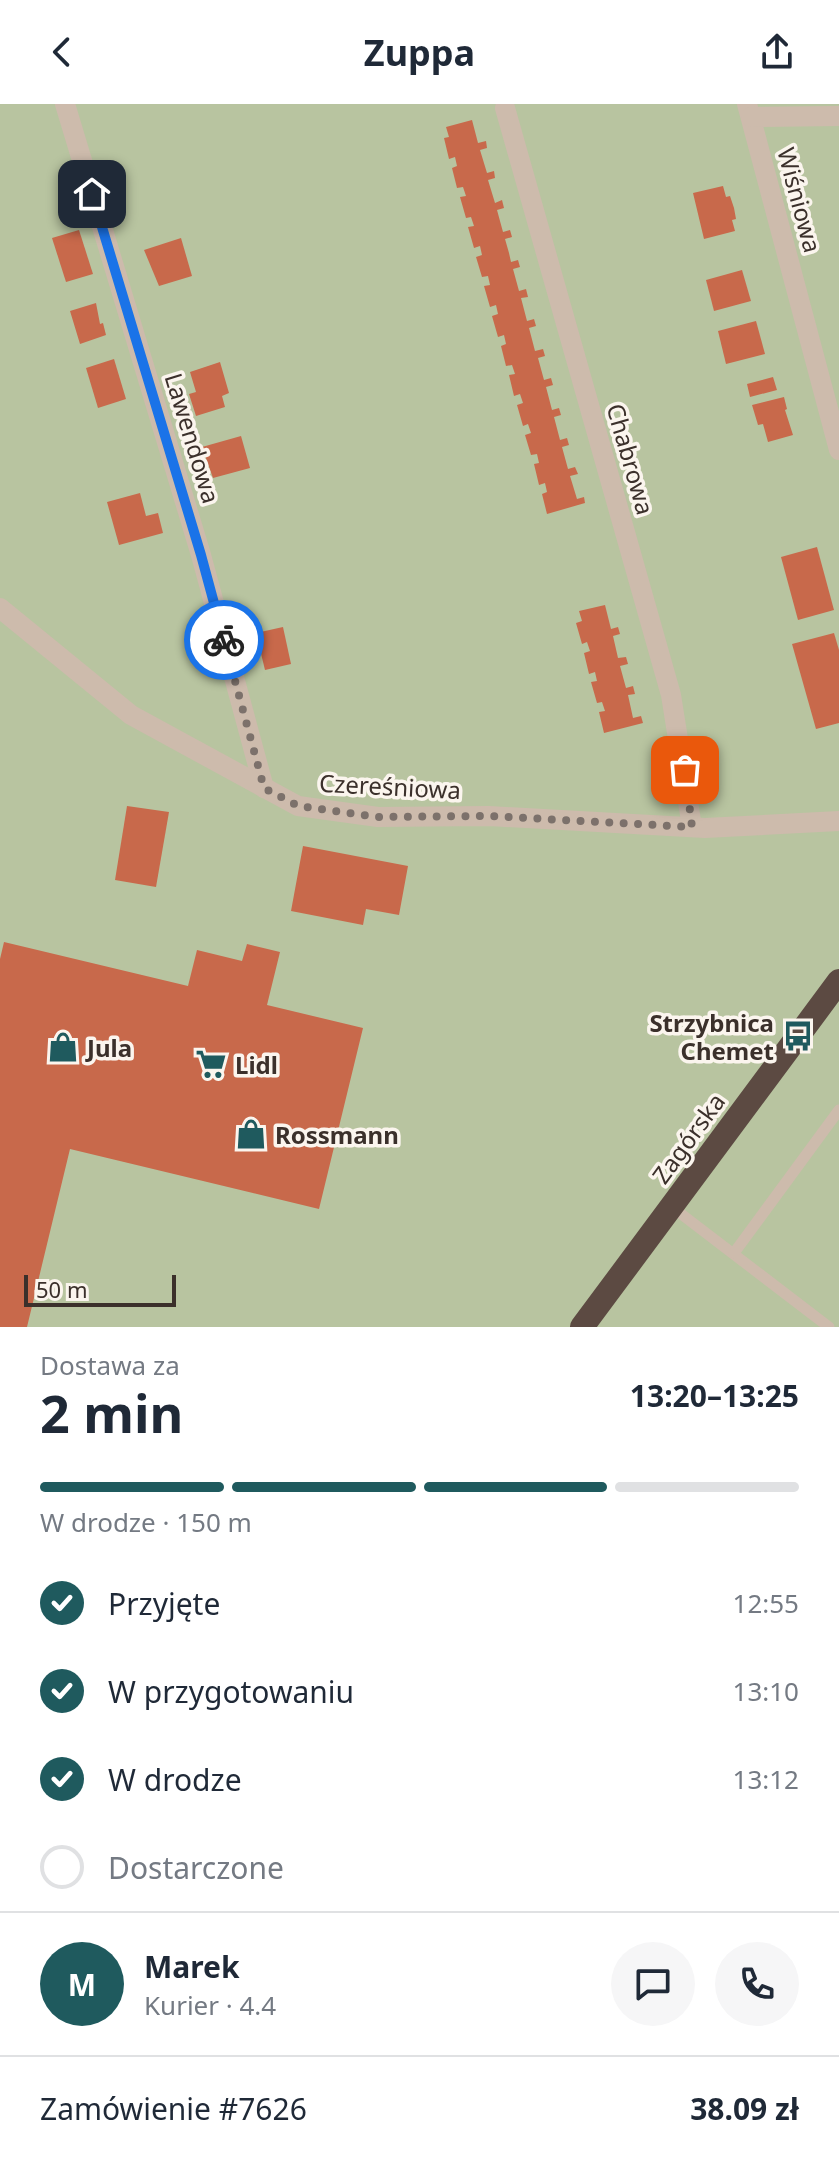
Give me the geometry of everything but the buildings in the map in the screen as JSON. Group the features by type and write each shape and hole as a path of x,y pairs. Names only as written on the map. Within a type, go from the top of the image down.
{"highway":[{"name":"Zagórska","path":"582,1327 839,981"}],"street":[{"name":"Lawendowa","path":"65,104 201,555 264,788"},
{"name":"Chabrowa","path":"505,108 671,695 692,827"},
{"path":"749,111 839,116"},
{"name":"Wiśniowa","path":"749,111 839,450"},
{"name":"Czereśniowa","path":"0,608 131,715 298,806 378,817 489,816 692,827 839,821"}],"lane":[{"path":"734,1253 839,1110"},
{"path":"672,1207 829,1327"}],"green space":[{"path":"0,104 839,104 839,1327 0,1327"}],"way so far":[{"path":"224,640 264,788 298,806 378,817 489,816 692,827 685,770"}],"place":[{"name":"Strzybnica Chemet","path":"798,1036"},
{"name":"Jula","path":"63,1047"},
{"name":"Lidl","path":"211,1064"},
{"name":"Rossmann","path":"251,1134"}],"route":[{"path":"92,194 224,640"}]}
